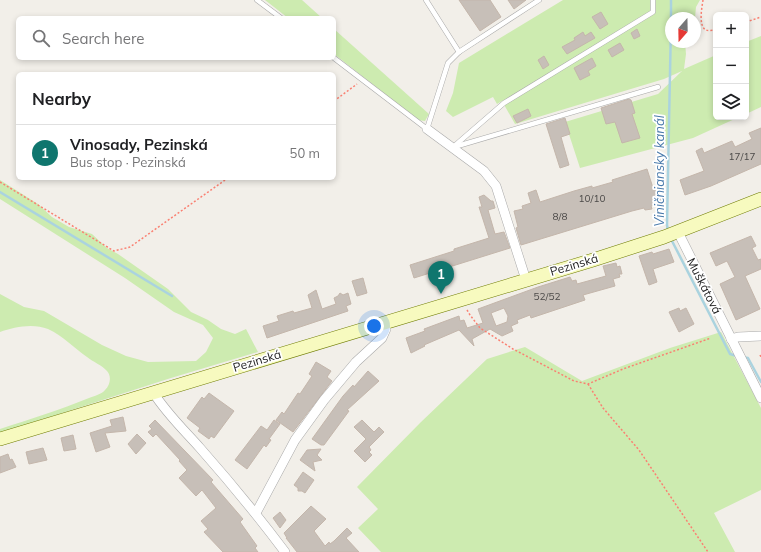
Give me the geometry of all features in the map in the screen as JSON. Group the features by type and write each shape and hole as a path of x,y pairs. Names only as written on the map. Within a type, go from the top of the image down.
{"main road":[{"name":"Pezinská","path":"0,439 526,280 671,234 761,199"}],"street":[{"path":"427,129 484,171 496,186 526,280"},
{"name":"Muškátová","path":"671,234 731,339 761,398"},
{"path":"256,513 295,440 324,400 356,362 382,338 386,329 385,323"},
{"path":"731,339 738,337 761,336"},
{"path":"153,392 160,404 199,446 256,513 285,552"}],"lane":[{"path":"257,0 278,16"},
{"path":"426,0 460,52"},
{"path":"336,60 427,129 448,63 460,52 539,0"},
{"path":"452,148 504,103 653,12 653,0"},
{"path":"452,148 658,87"}],"path":[{"path":"703,0 701,12 702,24 708,31 713,30"},
{"path":"749,21 761,17"},
{"path":"336,100 362,80"},
{"path":"0,182 114,251 130,247 225,180"},
{"path":"463,299 470,315 480,328 513,349 581,384 588,384 623,369 711,338"},
{"path":"588,384 603,408 639,450 708,552"}],"green space":[{"path":"265,0 302,0 320,16 285,16"},
{"path":"563,0 700,0 696,7 696,12 665,12 665,48 686,48 684,69 713,56 713,120 732,120 693,138 580,168 565,122 658,94 682,71 664,79 515,124 502,101 497,104 493,97 453,117 446,111 453,93 459,63"},
{"path":"336,31 429,114 425,121 418,120 336,56"},
{"path":"761,36 761,107 749,113 749,48 749,41"},
{"path":"0,180 38,204 52,217 69,227 92,234 107,248 168,289 191,312 208,320 221,329 235,334 246,329 258,352 171,378 0,433 0,429 100,394 107,388 110,378 109,373 103,367 89,359 59,335 48,329 36,326 24,326 0,332 0,294 24,307 44,311 102,345 126,356 148,362 196,361 206,352 213,338 203,325 174,312 125,278 0,199"},
{"path":"721,332 761,408 761,490 714,513 735,552 381,552 358,528 378,509 357,487 421,422 487,359 525,347 582,381 670,348"}],"building":[{"path":"459,0 490,0 501,17 480,31"},
{"path":"508,0 526,0 514,9"},
{"path":"601,12 608,24 600,29 592,17"},
{"path":"637,29 640,36 634,39 631,33"},
{"path":"583,32 585,36 591,32 595,38 567,54 562,47 575,40 574,38"},
{"path":"620,43 624,50 612,57 608,50"},
{"path":"544,56 549,65 543,69 538,60"},
{"path":"592,58 596,66 588,71 590,75 580,80 574,68"},
{"path":"629,99 631,100 635,113 632,114 640,138 622,143 615,122 606,124 601,108"},
{"path":"528,109 531,116 517,123 513,116"},
{"path":"565,118 570,134 561,137 569,165 560,168 546,124"},
{"path":"761,128 761,164 711,186 685,195 680,180 704,171 696,151 702,148 704,153 732,141 735,147 752,139 749,133"},
{"path":"647,169 653,188 657,187 658,190 660,190 664,202 651,206 652,209 645,210 644,208 632,211 521,245 516,228 518,227 514,211 523,209 522,206 531,203 528,193 536,190 540,202 592,186 592,188 613,182 612,180"},
{"path":"484,195 493,201 495,208 488,210 495,234 504,232 510,248 414,278 410,265 489,238 479,207 482,207 479,197"},
{"path":"751,236 756,246 752,248 758,260 761,259 761,269 745,276 760,309 736,320 720,284 735,277 727,261 716,266 710,253"},
{"path":"669,249 674,262 653,269 657,282 649,285 639,256 652,252 653,254"},
{"path":"616,263 617,267 620,266 622,274 619,274 620,277 613,279 615,286 583,295 585,300 531,318 530,315 517,320 518,323 511,326 513,331 502,336 490,329 472,339 474,346 459,330 424,345 425,346 411,353 406,338 425,331 424,329 459,316 460,321 464,320 467,328 483,323 478,309 570,277 572,281 576,280 577,284 606,276 603,266","holes":["504,308 508,316 507,322 496,326 491,313"]},
{"path":"363,278 367,293 357,296 352,281"},
{"path":"316,290 322,309 336,304 334,298 340,293 343,295 348,293 351,304 346,306 348,311 267,338 263,326 279,321 277,316 293,311 294,313 312,308 308,295"},
{"path":"679,308 680,311 686,308 694,324 679,332 669,312"},
{"path":"316,362 331,371 327,377 332,381 293,432 276,420 282,412 284,414 298,393 300,394 312,376 309,374"},
{"path":"368,371 379,381 347,410 349,411 324,445 321,445 312,439 343,396 353,385 354,387"},
{"path":"209,393 234,411 214,438 211,436 209,439 198,431 200,428 187,418 202,397 204,399"},
{"path":"123,417 126,431 105,433 110,447 96,452 90,433 112,426 110,420"},
{"path":"155,420 213,480 211,482 243,519 240,522 257,546 255,548 258,552 223,552 204,532 208,529 201,521 216,508 202,490 196,496 179,478 187,470 179,461 180,460 156,434 153,437 148,432 152,429 149,426"},
{"path":"274,420 280,424 269,439 271,440 266,447 264,445 247,469 235,460 261,426 267,430"},
{"path":"362,420 374,432 379,427 384,432 369,447 371,450 369,452 372,455 365,462 354,451 366,439 354,427"},
{"path":"137,434 146,443 136,454 128,444"},
{"path":"73,435 76,449 64,451 61,438"},
{"path":"43,448 47,460 29,464 26,452"},
{"path":"321,449 317,455 322,460 313,462 315,471 300,460 307,450"},
{"path":"8,454 10,460 12,459 16,467 0,473 0,457"},
{"path":"303,472 314,480 305,493 298,491 298,488 294,485"},
{"path":"311,506 326,519 314,531 325,546 329,542 330,544 334,541 347,528 352,533 346,538 359,552 297,552 284,533"},
{"path":"280,512 286,520 280,528 273,518"}],"waterway":[{"name":"Viničniansky kanál","path":"671,0 671,12"},
{"name":"Viničniansky kanál","path":"668,231 671,48"},
{"path":"0,192 172,296"},
{"name":"Viničniansky kanál","path":"671,239 730,354 737,356"},
{"name":"Viničniansky kanál","path":"742,357 748,358 761,382"}],"place":[{"name":"Vinosady, Pezinská","path":"441,294"}]}
